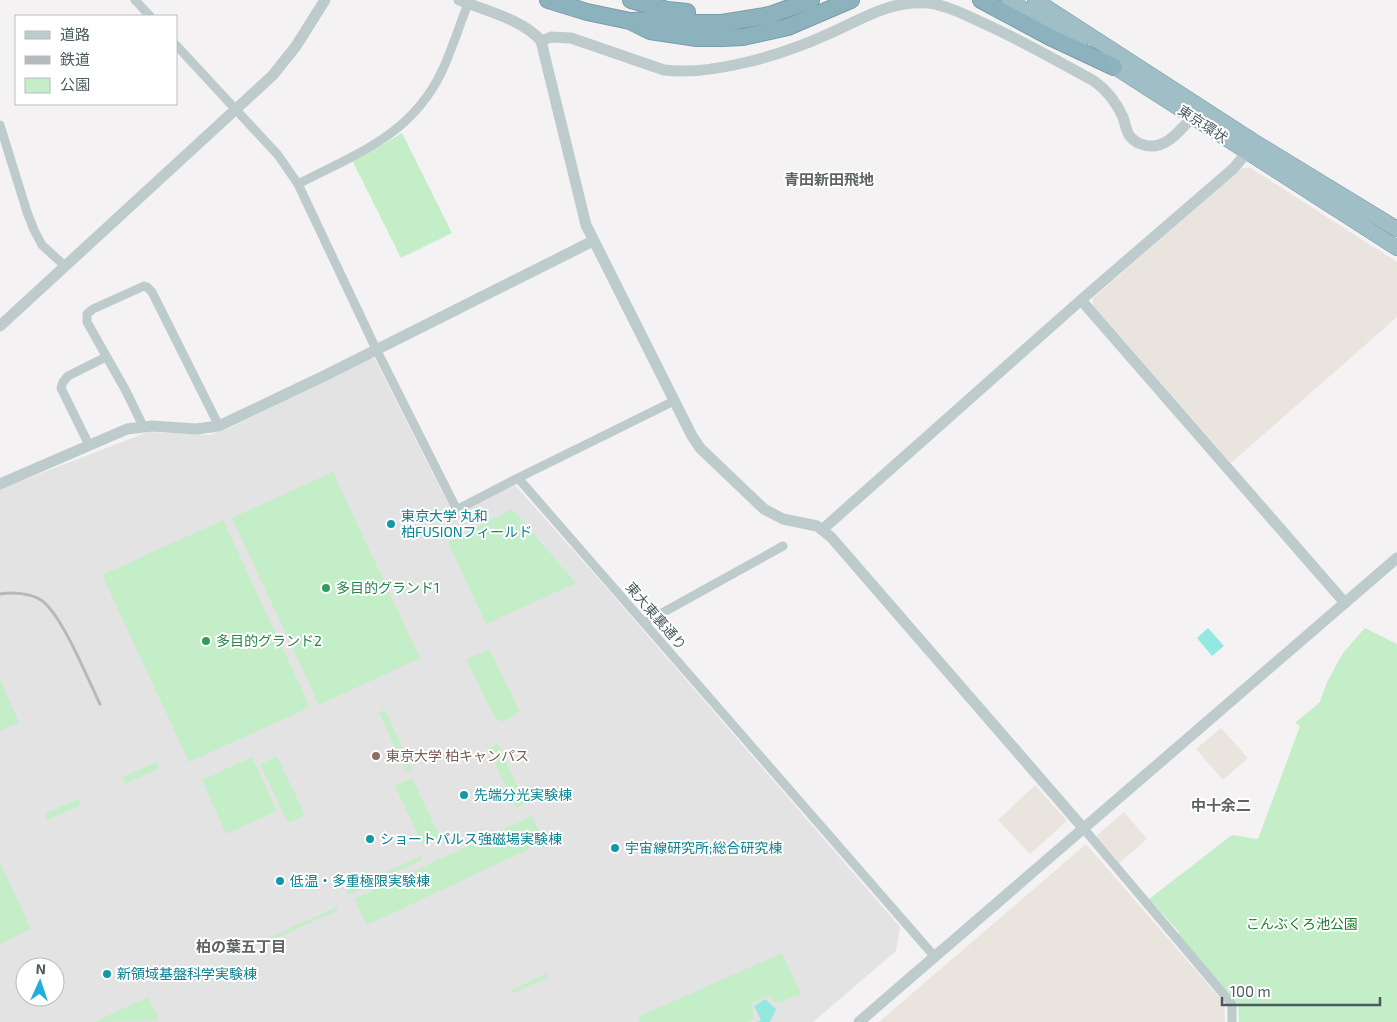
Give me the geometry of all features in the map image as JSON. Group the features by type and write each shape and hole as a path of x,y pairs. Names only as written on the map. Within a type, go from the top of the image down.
{"highway":[{"path":"548,0 587,12 630,21 654,20 696,23 722,23 770,15 810,0"},
{"path":"631,0 667,10 712,13 748,9 781,0"},
{"path":"630,21 650,31 670,35 697,38 743,37 788,27 851,0"},
{"path":"981,0 1050,37 1114,66"},
{"name":"東京環状","path":"1009,0 1397,248"},
{"name":"東京環状","path":"1035,0 1253,141 1397,229"}],"street":[{"path":"135,0 149,15"},
{"path":"0,326 273,75 296,46 326,0"},
{"path":"298,184 381,141 412,115 422,104 442,71 464,2 516,23 535,33 541,41 586,225 674,401 700,448 764,509 783,519 823,529 838,544 1232,1004 1232,1022"},
{"path":"541,41 551,37 571,38 664,70 677,72 708,70 770,56 797,47 827,35 864,15 878,10 908,4 932,4 947,7 1006,34 1103,87 1123,117 1130,136 1139,143 1148,146 1158,146 1174,136 1192,117"},
{"path":"178,47 278,155 298,184 376,349 456,508 460,508 674,401"},
{"path":"0,125 34,230 42,245 65,266"},
{"path":"823,529 1081,300 1234,168 1247,152"},
{"path":"0,484 127,429 143,426 196,429 218,426 593,241"},
{"path":"143,426 126,391 87,322 87,314 92,309 139,287 147,287 152,292 218,426"},
{"path":"1081,300 1345,603"},
{"path":"89,445 62,388 63,382 68,376 106,357"},
{"name":"東大東裏通り","path":"518,478 936,957"},
{"path":"644,623 783,546"},
{"path":"859,1022 1397,558"}],"shaded area":[{"path":"1249,167 1397,262 1397,317 1231,463 1093,305 1093,298 1241,169"},
{"name":"東京大学 柏キャンパス","path":"370,358 375,359 454,515 512,485 516,486 900,927 896,951 813,1022 0,1022 0,489 148,432 209,435 228,429"},
{"path":"1221,728 1248,758 1223,780 1196,749"},
{"path":"1035,785 1067,821 1030,854 998,820"},
{"path":"1124,812 1147,839 1117,865 1094,838"},
{"path":"1086,844 1224,1003 1225,1022 879,1022"}],"green space":[{"path":"402,133 452,233 401,258 353,162"},
{"name":"多目的グランド1","path":"333,472 420,658 319,705 232,518"},
{"path":"512,509 576,583 486,624 448,542"},
{"name":"多目的グランド2","path":"223,520 310,707 189,762 102,575"},
{"name":"こんぶくろ池公園","path":"1365,628 1397,644 1397,1022 1239,1022 1238,1004 1179,935 1179,932 1149,899 1232,835 1258,839 1300,726 1295,723 1320,702 1327,682 1343,653"},
{"path":"489,649 520,712 503,722 495,718 466,659"},
{"path":"0,680 19,722 0,731"},
{"path":"385,710 412,769 406,772 379,712"},
{"path":"498,743 525,803 516,808 488,749"},
{"path":"277,756 305,815 288,823 260,764"},
{"path":"252,757 277,811 226,834 202,780"},
{"path":"156,762 159,768 125,784 123,777"},
{"path":"412,778 440,837 423,845 395,786"},
{"path":"78,799 81,805 47,820 45,814"},
{"path":"532,816 544,842 367,925 354,899"},
{"path":"420,856 422,860 348,895 346,891"},
{"path":"0,862 31,929 0,944"},
{"path":"337,907 338,910 268,942 266,939"},
{"path":"782,953 801,994 777,1003 767,996 752,1004 754,1019 747,1022 640,1022 638,1017"},
{"path":"546,973 548,977 512,994 510,991"},
{"path":"148,997 158,1017 158,1021 94,1022"}],"water":[{"path":"1208,628 1224,646 1212,656 1197,638"},
{"path":"765,999 776,1009 770,1022 757,1022 761,1020 754,1006"}],"railway":[{"path":"0,594 27,594 41,600 49,608 66,633 100,704"}],"place":[{"name":"東京大学 丸和 柏FUSIONフィールド","path":"391,524"},
{"name":"多目的グランド1","path":"326,588"},
{"name":"多目的グランド2","path":"206,641"},
{"name":"東京大学 柏キャンパス","path":"376,756"},
{"name":"先端分光実験棟","path":"464,795"},
{"name":"ショートパルス強磁場実験棟","path":"370,839"},
{"name":"宇宙線研究所;総合研究棟","path":"615,848"},
{"name":"低温・多重極限実験棟","path":"280,881"},
{"name":"新領域基盤科学実験棟","path":"107,974"}],"district":[{"name":"青田新田飛地","path":"829,180"},
{"name":"中十余二","path":"1221,806"},
{"name":"柏の葉五丁目","path":"241,947"}]}
